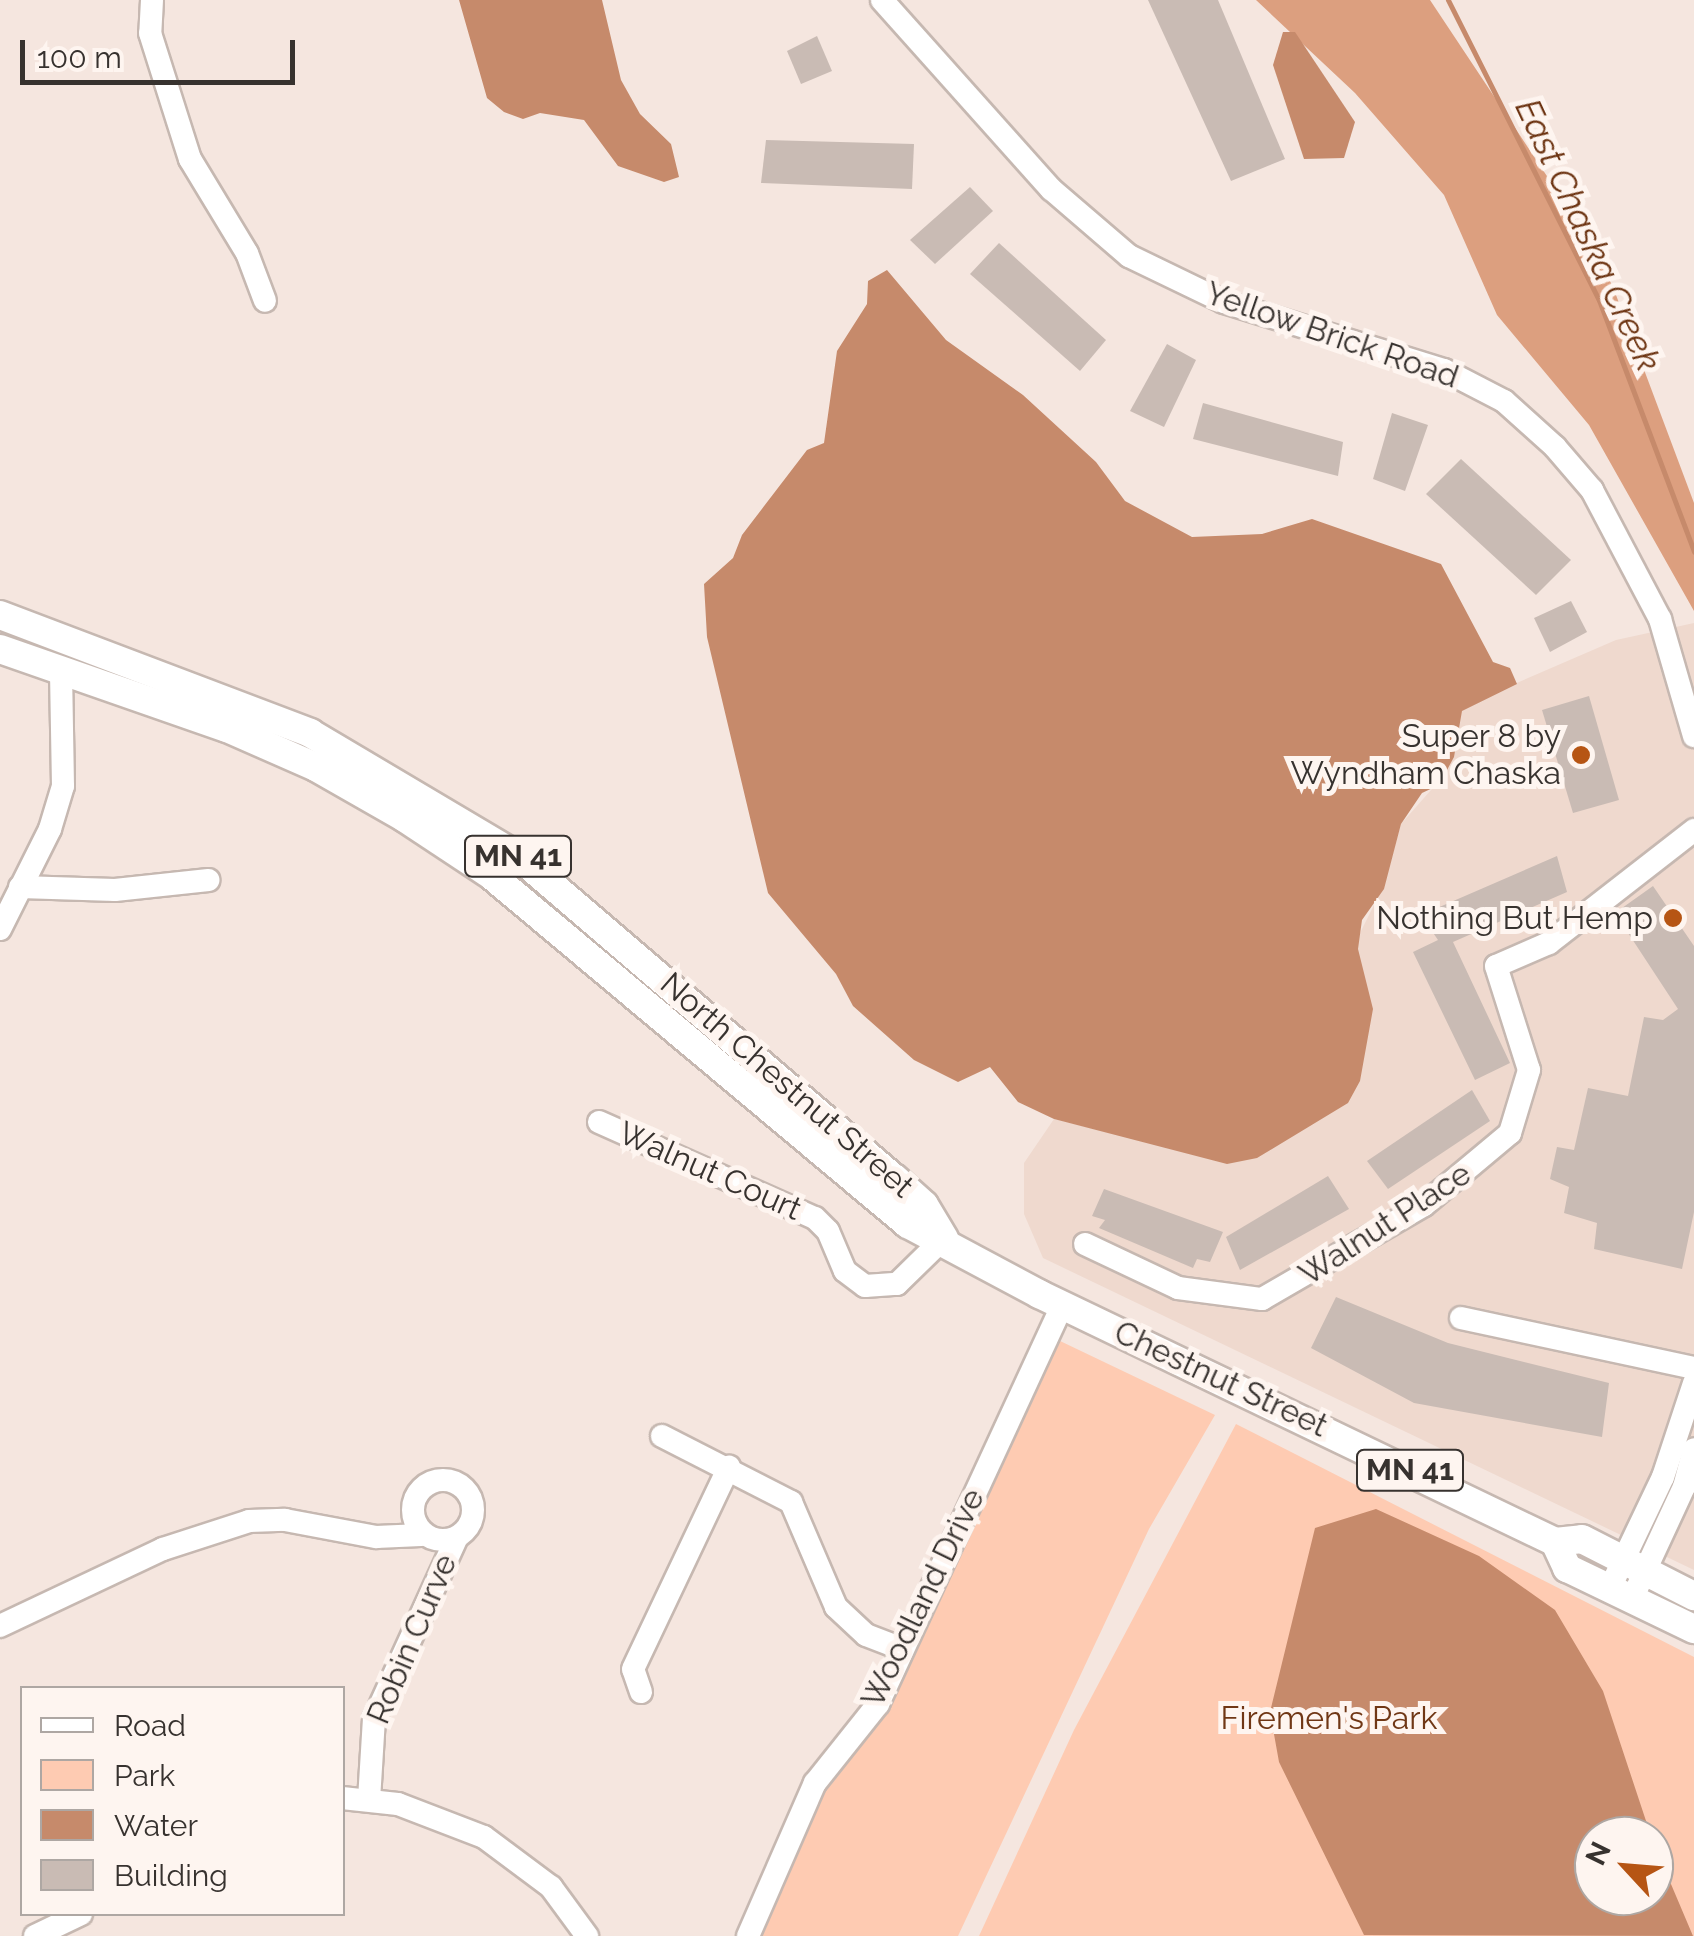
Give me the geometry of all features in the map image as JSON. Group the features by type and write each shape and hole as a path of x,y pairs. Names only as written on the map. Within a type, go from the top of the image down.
{"main road":[{"name":"North Chestnut Street","path":"0,615 310,732 504,847 904,1186 944,1238"},
{"name":"North Chestnut Street","path":"0,649 227,728 316,766 405,818 491,875 869,1194 908,1224 944,1238"},
{"name":"Chestnut Street","path":"944,1238 1062,1305 1555,1542 1582,1538 1694,1596"},
{"name":"Chestnut Street","path":"1555,1542 1567,1568 1694,1628"}],"street":[{"path":"152,0 150,33 190,159 248,253 265,302"},
{"name":"Yellow Brick Road","path":"882,0 1051,189 1130,256 1224,302 1444,370 1504,401 1592,490 1660,619 1694,736"},
{"path":"0,929 50,829 62,786 61,669"},
{"name":"Walnut Place","path":"1085,1244 1178,1288 1262,1299 1424,1205 1510,1133 1529,1070 1496,966 1549,943 1694,830"},
{"path":"20,887 115,890 208,880"},
{"name":"Walnut Court","path":"599,1122 816,1218 828,1231 845,1271 865,1286 896,1284 944,1238"},
{"name":"Woodland Drive","path":"748,1936 815,1783 878,1704 1062,1305"},
{"path":"1460,1318 1694,1368"},
{"path":"1635,1565 1694,1384"},
{"path":"662,1436 791,1502 836,1606 866,1635 902,1650"},
{"path":"1621,1593 1694,1449"},
{"path":"641,1692 633,1669 728,1467"},
{"name":"Robin Curve","path":"369,1800 374,1719 474,1503 464,1485 445,1476 432,1478 410,1521 435,1542 456,1539"},
{"path":"0,1626 164,1550 249,1522 285,1520 376,1537 421,1534"},
{"path":"345,1798 422,1811 484,1837 550,1887 587,1936"},
{"path":"35,1936 77,1916"}],"shaded area":[{"path":"1256,0 1430,0 1586,235 1613,287 1694,503 1694,611 1589,425 1497,315 1444,195 1355,93"},
{"path":"1694,623 1694,1570 1043,1258 1024,1214 1024,1163 1054,1119 1175,1149 1271,1147 1316,1121 1360,933 1385,883 1401,824 1446,773 1461,707 1616,640"}],"green space":[{"path":"1058,1340 1215,1415 1149,1529 958,1936 760,1936 829,1777 897,1692"},
{"name":"Firemen's Park","path":"1236,1424 1694,1657 1694,1936 979,1936 1074,1730"}],"water":[{"path":"459,0 602,0 621,80 640,114 671,144 679,177 664,182 618,166 584,120 540,113 523,119 504,112 487,98"},
{"path":"1283,32 1295,32 1355,122 1344,158 1304,159 1273,65"},
{"path":"887,270 946,340 1023,395 1096,462 1125,501 1192,537 1262,534 1312,519 1441,564 1493,662 1510,668 1517,684 1462,711 1454,757 1439,785 1422,793 1401,824 1384,889 1362,920 1358,949 1373,1009 1360,1081 1348,1103 1257,1158 1227,1164 1054,1119 1018,1102 990,1067 958,1082 914,1060 853,1006 836,974 768,893 707,637 704,584 733,558 742,535 807,450 824,443 837,351 867,304 868,281"},
{"path":"1376,1509 1479,1556 1555,1610 1603,1691 1644,1816 1574,1816 1574,1916 1674,1916 1674,1891 1693,1936 1364,1935 1279,1762 1270,1712 1315,1528"}],"building":[{"path":"1148,0 1218,0 1285,159 1231,181"},
{"path":"817,36 832,71 801,84 787,51"},
{"path":"766,140 914,144 912,189 761,183"},
{"path":"970,187 993,211 935,264 910,240"},
{"path":"999,243 1106,340 1080,371 970,274"},
{"path":"1167,344 1196,360 1164,427 1130,411"},
{"path":"1203,403 1343,442 1338,476 1193,439"},
{"path":"1392,413 1428,425 1405,491 1373,479"},
{"path":"1461,459 1571,560 1536,595 1426,494"},
{"path":"1571,601 1587,632 1550,652 1534,618"},
{"name":"Super 8 by Wyndham Chaska","path":"1589,696 1619,800 1573,813 1542,710"},
{"path":"1557,856 1567,892 1453,942 1510,1063 1475,1080 1413,952 1438,940 1421,915"},
{"path":"1653,886 1694,946 1694,1212 1682,1269 1594,1249 1597,1223 1564,1213 1569,1187 1550,1179 1557,1147 1574,1150 1588,1088 1628,1096 1644,1017 1663,1020 1678,1009 1615,913"},
{"path":"1472,1090 1490,1121 1388,1189 1367,1161"},
{"path":"1328,1176 1349,1209 1240,1270 1226,1237"},
{"path":"1104,1189 1223,1232 1210,1262 1197,1259 1193,1268 1099,1228 1105,1220 1092,1216"},
{"path":"1336,1297 1448,1343 1609,1383 1602,1437 1414,1403 1311,1348"}],"waterway":[{"name":"East Chaska Creek","path":"1448,0 1599,300 1694,552"}],"place":[{"name":"Super 8 by Wyndham Chaska","path":"1581,755"},
{"name":"Nothing But Hemp","path":"1673,918"}]}
